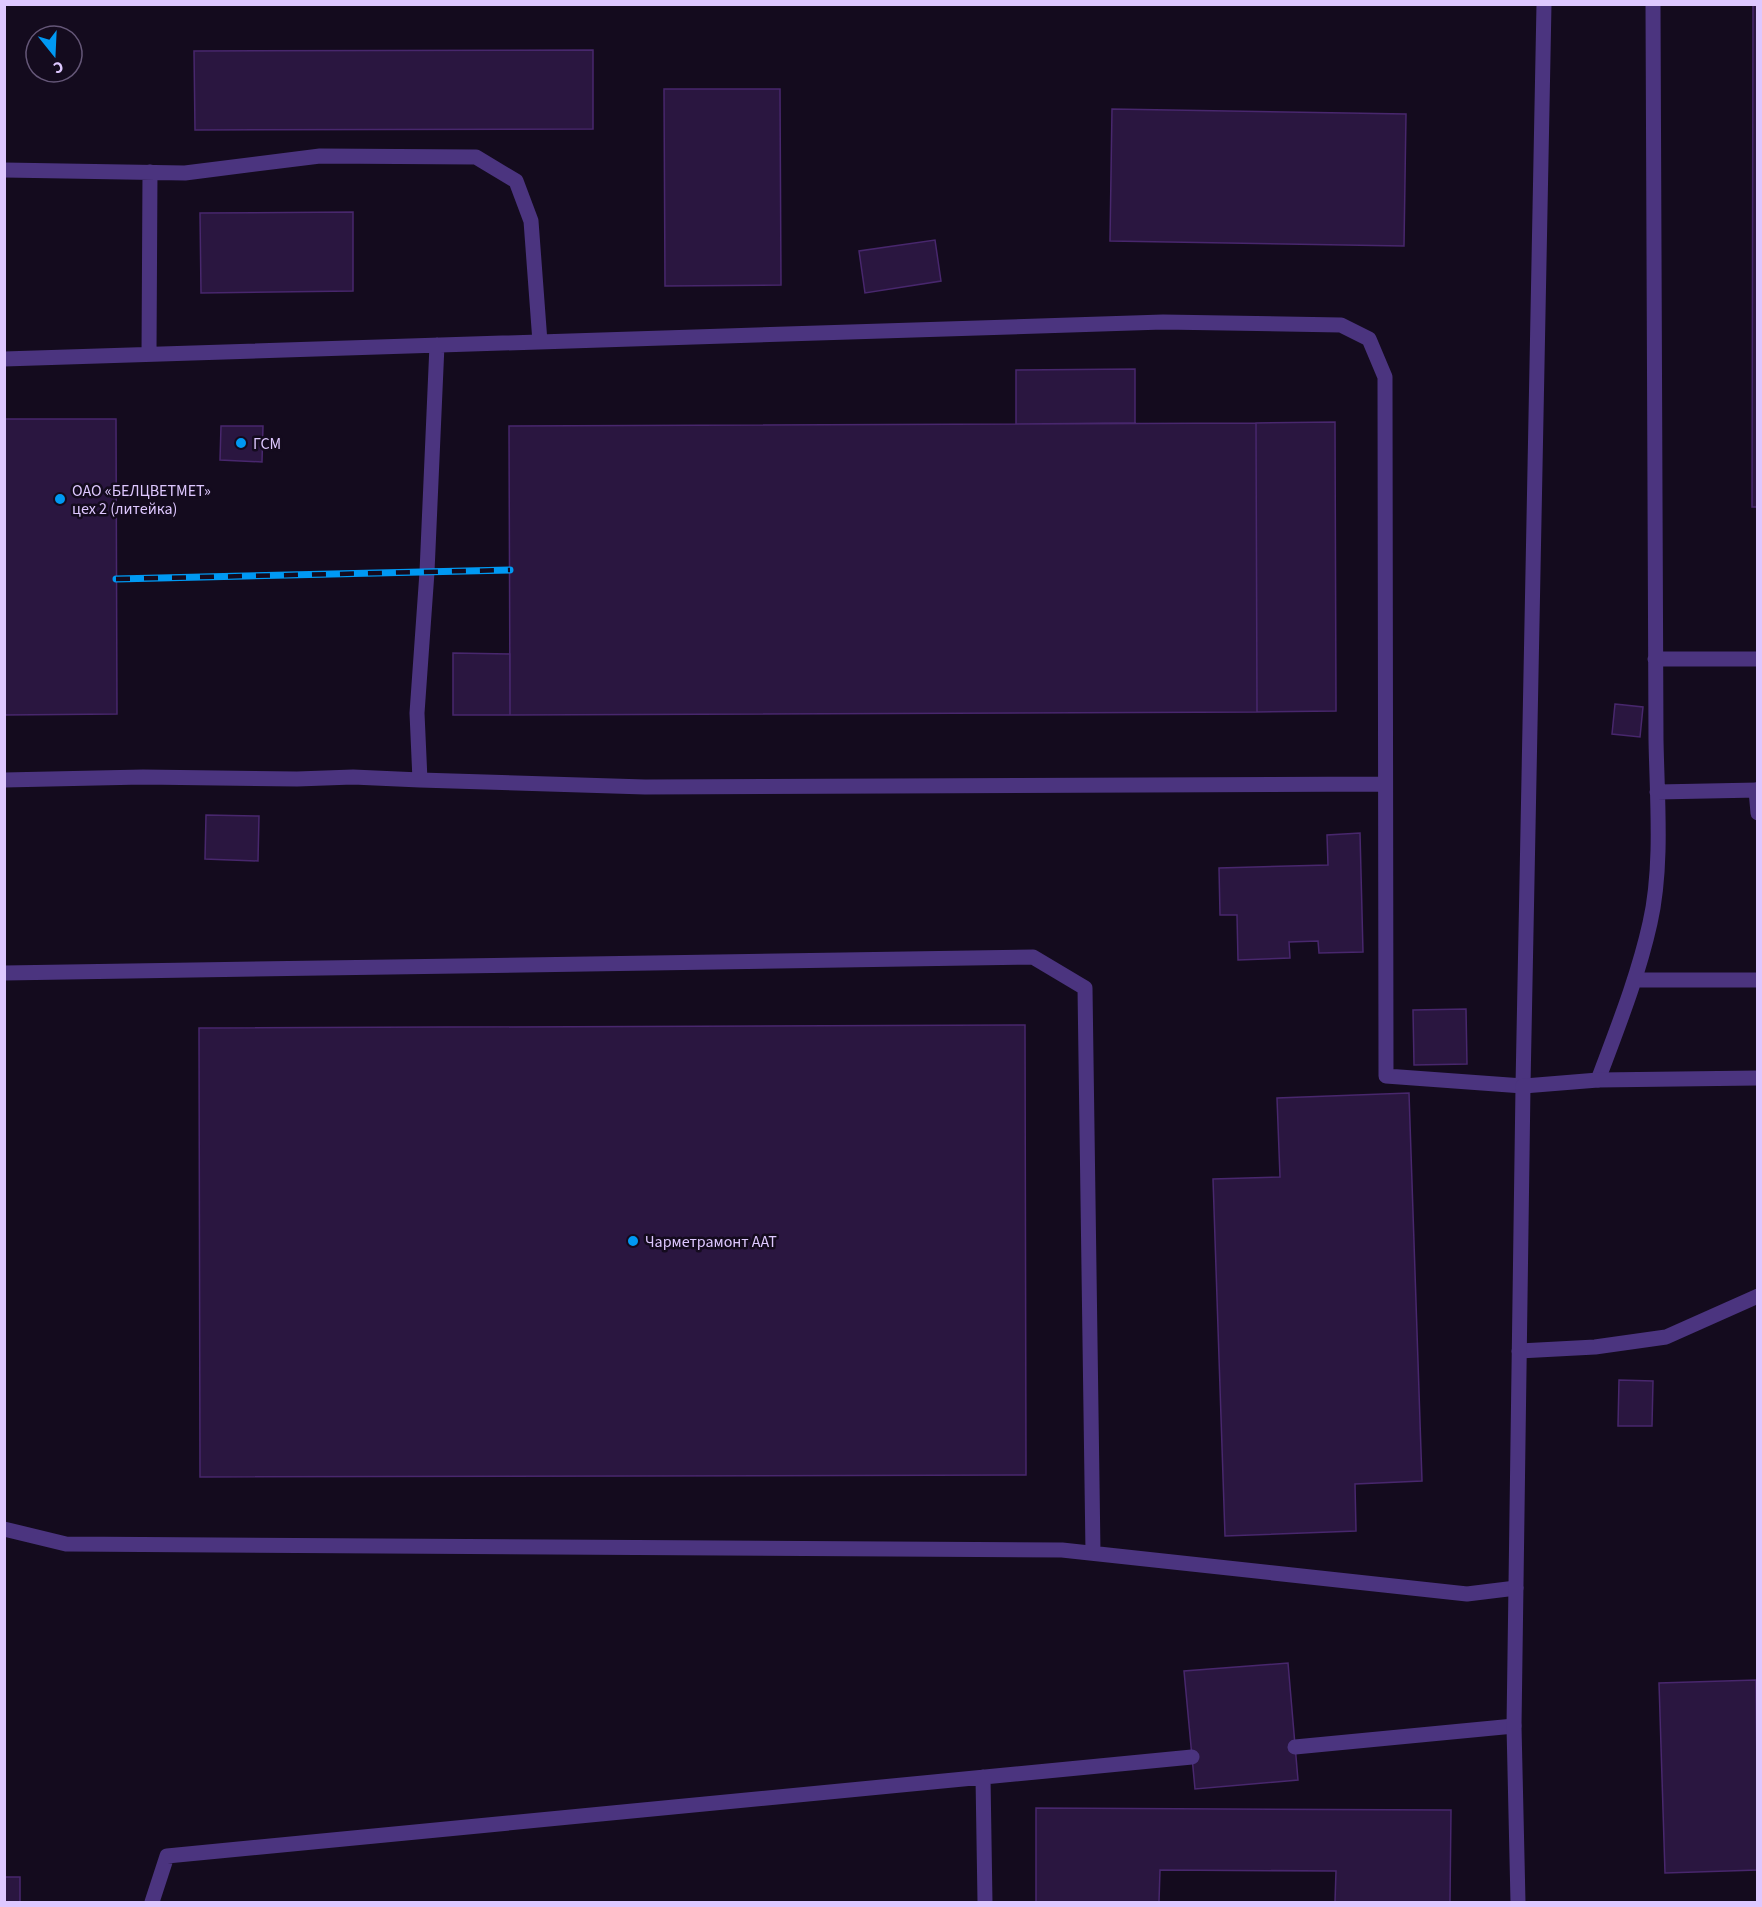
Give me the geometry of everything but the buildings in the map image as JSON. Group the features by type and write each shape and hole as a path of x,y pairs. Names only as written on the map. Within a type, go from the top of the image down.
{"street":[{"path":"1518,1902 1514,1726 1519,1351 1544,4"},
{"path":"1598,1080 1634,980 1651,922 1658,858 1655,659 1653,4"},
{"path":"4,170 185,173 320,156 476,157 516,181 531,222 540,342"},
{"path":"149,354 150,172"},
{"path":"4,359 1163,322 1341,326 1369,339 1385,377 1386,1076 1523,1086 1598,1080 1758,1078"},
{"path":"420,780 417,713 427,572 437,345"},
{"path":"1655,659 1758,659"},
{"path":"4,780 143,777 297,779 353,777 645,787 1386,784"},
{"path":"1657,792 1757,790 1758,813"},
{"path":"4,973 1033,957 1085,988 1093,1553"},
{"path":"1634,980 1758,980"},
{"path":"1519,1351 1595,1347 1666,1337 1758,1296"},
{"path":"4,1529 66,1544 1062,1550 1467,1594 1516,1588"},
{"path":"1295,1747 1514,1726"},
{"path":"153,1902 167,1856 1192,1757"},
{"path":"983,1777 985,1902"}],"railway":[{"path":"116,579 510,570"}],"place":[{"name":"ГСМ","path":"241,443"},
{"name":"ОАО «БЕЛЦВЕТМЕТ» цех 2 (литейка)","path":"60,499"},
{"name":"Чарметрамонт ААТ","path":"633,1241"}]}
